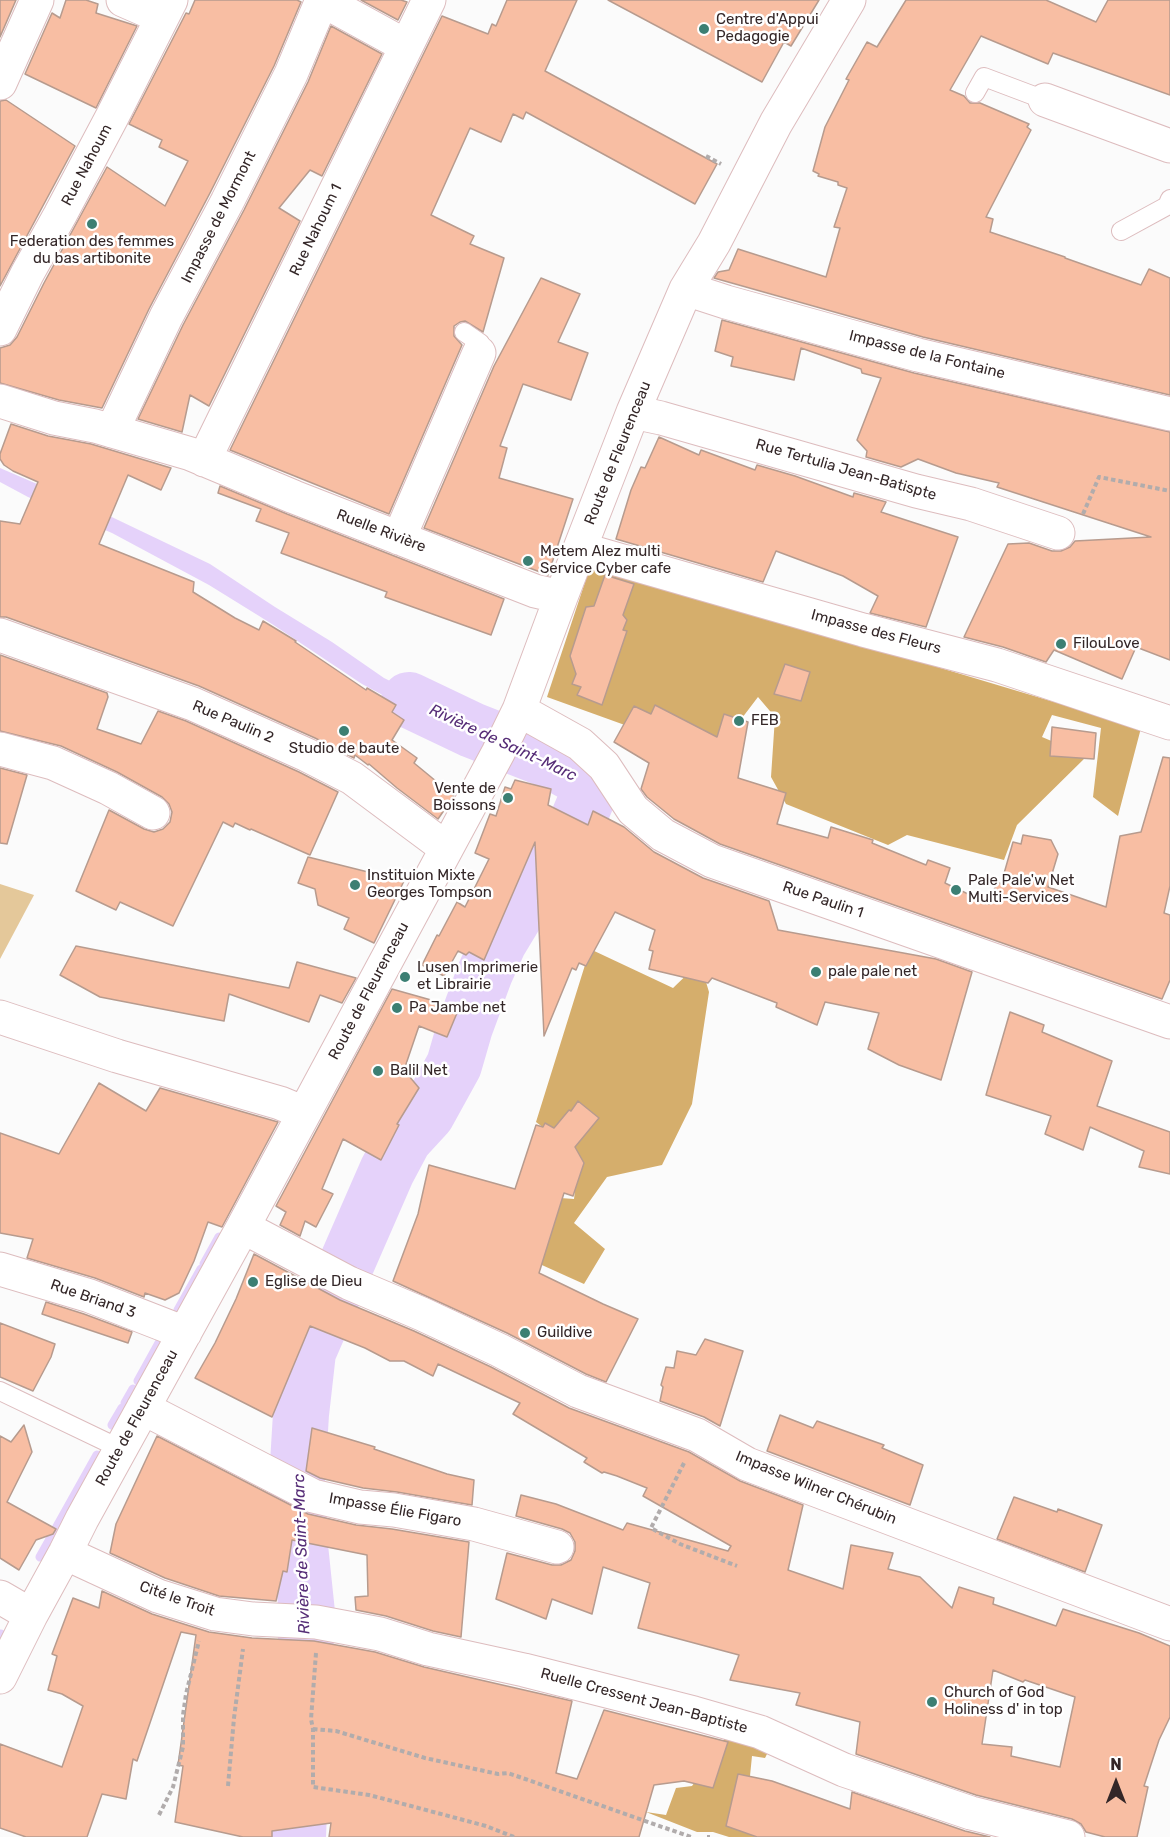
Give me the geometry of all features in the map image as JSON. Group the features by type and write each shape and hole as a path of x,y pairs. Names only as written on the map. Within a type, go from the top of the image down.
{"street":[{"path":"0,83 37,0"},
{"path":"123,0 166,8"},
{"name":"Impasse de Mormont","path":"112,431 166,316 227,202 291,74 322,0 406,46"},
{"name":"Rue Nahoum 1","path":"204,460 429,0"},
{"name":"Route de Fleurenceau","path":"0,1677 31,1615 243,1227 509,731 633,412 686,289 714,243 776,123 849,0"},
{"name":"Rue Nahoum","path":"0,328 112,117 166,8"},
{"path":"1045,100 1170,146"},
{"name":"Impasse de la Fontaine","path":"686,289 918,355 1170,414"},
{"path":"399,538 472,343"},
{"name":"Ruelle Rivière","path":"0,401 54,418 95,426 192,454 535,591 561,597"},
{"name":"Rue Tertulia Jean-Batispte","path":"633,412 970,504 1058,532"},
{"name":"Impasse des Fleurs","path":"581,549 863,630 997,665 1170,723"},
{"name":"Rue Paulin 2","path":"0,635 194,704 307,755 352,778 446,848"},
{"name":"Rue Paulin 1","path":"509,731 580,744 604,766 633,810 663,835 712,861 1170,1022"},
{"path":"0,749 53,763 153,813"},
{"path":"0,1017 117,1056 280,1103 304,1113"},
{"name":"Impasse Wilner Chérubin","path":"243,1227 340,1278 499,1350 578,1391 697,1435 747,1464 1170,1624"},
{"name":"Rue Briand 3","path":"0,1269 90,1296 185,1333"},
{"name":"Impasse Élie Figaro","path":"143,1408 302,1491 360,1507 424,1514 474,1524 558,1547"},
{"name":"Cité le Troit","path":"65,1553 158,1596 207,1611 248,1619 310,1622"},
{"path":"0,1597 31,1615"},
{"name":"Ruelle Cressent Jean-Baptiste","path":"310,1622 380,1634 428,1649 524,1670 694,1713 760,1732 844,1770 960,1809 1068,1837"}],"lane":[{"path":"975,93 984,77 1045,100"},
{"path":"1121,231 1167,206 1170,199"},
{"path":"0,1391 121,1449"}],"path":[{"path":"1058,532 1063,523 1079,524 1099,477 1170,491"},
{"path":"697,1435 651,1528 680,1544 737,1566"},
{"path":"159,1815 172,1787 183,1747 183,1715 186,1694 207,1611"},
{"path":"228,1786 234,1718 248,1619"},
{"path":"310,1622 317,1638 311,1719 313,1787 369,1795 486,1826 514,1837"},
{"path":"313,1730 336,1731 425,1758 498,1774 508,1773 692,1837"}],"shaded area":[{"path":"0,468 95,509 210,564 384,678 480,725 475,742 424,713 396,702 362,684 209,585 112,533 28,497 0,482"},
{"path":"590,567 737,607 1141,728 1118,816 1093,797 1101,728 1052,715 1042,737 1087,756 1017,825 1004,860 907,835 888,845 786,804 771,777 775,717 758,697 723,743 708,755 547,697"},
{"path":"0,884 34,895 0,959"},
{"path":"590,949 673,988 700,962 709,992 692,1104 662,1165 607,1177 574,1223 605,1249 584,1284 513,1252 533,1196 574,1199 579,1155 536,1122"},
{"path":"734,1725 768,1752 765,1758 752,1756 750,1776 737,1780 726,1826 757,1837 729,1837 713,1832 697,1832 646,1812 666,1815 676,1788 692,1786"}],"building":[{"path":"0,0 16,0 0,37"},
{"path":"66,0 86,0 98,4 96,13 137,26 96,108 25,74 52,13 60,18"},
{"path":"195,0 297,0 301,2 274,66 149,309 102,408 59,400 0,383 0,348 10,345 17,337 107,167 165,206 188,161 159,147 162,140 129,124 186,13 189,14"},
{"path":"361,0 401,0 407,2 398,20"},
{"path":"507,0 577,0 545,71 717,164 695,204 526,112 523,119 513,114 501,142 470,128 431,215 474,236 470,244 504,258 483,332 465,321 454,326 454,336 462,345 389,514 230,450 442,16 488,34 492,24 496,26"},
{"path":"608,0 819,0 791,46 784,42 762,82"},
{"path":"906,0 1046,0 1096,22 1108,0 1170,0 1170,95 1053,53 1048,64 981,36 950,90 964,96 970,103 980,103 1029,124 1027,127 1031,130 986,217 993,219 990,232 1141,285 1149,269 1170,278 1170,395 923,337 714,278 718,272 729,270 738,249 826,277 840,228 834,227 847,188 838,185 838,182 818,176 819,174 813,171 825,127 849,80 846,79 867,42 877,47"},
{"path":"331,26 382,54 322,176 310,170 279,208 300,221 209,406 190,395 182,432 138,419 183,325 308,82"},
{"path":"6,100 75,146 0,286 0,101"},
{"path":"541,278 580,294 558,342 588,353 571,400 523,384 500,446 507,448 499,478 573,499 548,575 424,528 494,366"},
{"path":"722,320 914,373 1170,432 1170,660 1136,647 1122,679 1054,650 1046,662 1003,647 964,637 1008,544 1029,543 1052,551 1061,551 1070,547 1075,541 1151,537 997,487 999,483 956,473 918,459 901,467 866,457 867,451 857,440 881,378 862,373 861,369 801,348 794,380 731,366 733,357 715,351"},
{"path":"11,424 48,436 91,444 171,468 161,490 128,475 99,544 194,582 193,592 235,618 259,630 263,621 366,690 367,688 396,705 392,712 404,720 392,740 417,758 414,763 454,796 438,819 355,755 354,758 199,686 6,617 0,617 0,521 20,524 38,482 13,471 0,459"},
{"path":"659,437 699,455 701,450 755,470 757,465 853,497 854,493 886,502 881,512 958,537 926,627 870,613 878,596 843,576 776,551 763,582 616,539 631,490 641,467 645,468"},
{"path":"220,486 504,599 491,635 385,597 387,592 281,553 289,533 256,521 261,509 218,493"},
{"path":"605,575 634,584 623,615 627,620 623,630 627,631 602,705 577,695 581,687 572,684 576,674 570,656 586,607 594,606"},
{"path":"0,655 107,693 108,697 97,729 141,744 158,711 186,721 338,792 310,855 251,829 235,823 233,827 223,822 173,926 120,902 116,910 76,891 109,810 154,832 163,829 170,822 172,812 169,804 162,797 117,772 61,746 0,731"},
{"path":"785,664 810,672 801,701 774,694"},
{"path":"655,705 717,737 724,714 748,722 738,778 786,793 777,824 828,838 831,827 873,840 872,843 926,865 928,860 950,868 945,883 989,904 997,882 1001,884 1013,842 1021,844 1023,835 1051,840 1058,854 1048,887 1106,907 1120,836 1141,832 1163,757 1170,758 1170,886 1164,913 1170,915 1170,980 1162,999 720,844 674,819 647,797 641,789 649,763 614,742 634,706 651,714"},
{"path":"1052,727 1096,733 1094,759 1050,756"},
{"path":"0,768 27,775 7,844 0,843"},
{"path":"515,780 551,789 548,805 588,825 593,811 624,827 654,852 703,878 769,901 778,930 936,959 972,972 941,1080 899,1065 868,1049 879,1013 825,1002 817,1025 776,1007 777,1003 712,978 708,983 649,969 653,951 649,950 655,930 615,912 586,966 579,963 576,970 572,968 544,1036 535,842 484,960 469,952 466,955 458,951 444,976 422,965 457,902 465,907 489,859 475,853 490,814 496,816 505,787 511,789"},
{"path":"308,857 404,881 374,943 344,929 349,918 318,905 315,889 298,883"},
{"path":"76,946 289,988 297,962 356,978 342,1003 320,995 309,1022 229,994 224,1021 100,997 60,975"},
{"path":"392,989 431,1000 430,1002 457,1013 447,1037 419,1026 404,1070 419,1088 397,1124 399,1125 381,1160 343,1139 322,1189 333,1194 316,1227 305,1221 300,1236 280,1225 286,1212 276,1206"},
{"path":"1010,1012 1044,1025 1042,1032 1112,1061 1097,1106 1170,1132 1170,1174 1139,1167 1144,1151 1090,1127 1083,1150 1045,1134 1051,1116 986,1095"},
{"path":"99,1083 146,1111 160,1088 278,1122 222,1227 208,1222 179,1293 165,1300 145,1293 144,1297 95,1278 27,1258 33,1239 0,1233 0,1133 59,1154"},
{"path":"578,1101 599,1118 575,1147 584,1163 573,1196 564,1193 539,1273 638,1319 606,1382 507,1333 393,1281 418,1214 429,1165 515,1189 536,1125 543,1127 545,1123 554,1128"},
{"path":"254,1254 340,1300 491,1367 569,1408 689,1452 740,1481 803,1505 788,1570 843,1589 851,1545 893,1553 888,1569 920,1577 952,1608 959,1587 994,1598 993,1604 1056,1626 1063,1609 1139,1633 1170,1646 1170,1717 1159,1740 1144,1786 1148,1787 1137,1837 1105,1837 1086,1832 1081,1824 1072,1819 976,1795 856,1754 860,1722 796,1705 800,1693 730,1680 739,1655 638,1628 650,1583 603,1567 592,1614 552,1599 546,1619 496,1599 507,1553 552,1565 561,1565 571,1560 575,1551 575,1542 570,1533 516,1516 521,1495 556,1504 623,1530 627,1523 728,1551 731,1546 643,1496 647,1488 617,1476 602,1473 584,1462 587,1458 513,1414 520,1403 438,1364 433,1376 404,1361 390,1361 365,1348 310,1326 272,1417 195,1378 236,1299","holes":["993,1670 1023,1682 1025,1680 1075,1697 1060,1767 1011,1756 1012,1747 982,1744"]},
{"path":"46,1302 132,1332 128,1343 42,1314"},
{"path":"0,1323 55,1344 51,1357 33,1391 0,1377"},
{"path":"705,1339 743,1351 720,1426 704,1417 660,1401 666,1367 674,1368 677,1351 696,1355"},
{"path":"780,1415 813,1428 817,1421 884,1445 882,1448 923,1465 910,1505 767,1451"},
{"path":"24,1425 32,1452 7,1502 56,1529 53,1534 36,1540 19,1570 0,1558 0,1436 11,1442"},
{"path":"312,1428 375,1447 374,1449 447,1474 474,1480 472,1505 363,1488 320,1478 306,1471"},
{"path":"157,1436 308,1514 356,1525 469,1542 461,1637 356,1610 355,1597 368,1596 367,1555 292,1540 287,1572 283,1571 276,1601 219,1596 165,1578 110,1553 116,1524"},
{"path":"1014,1497 1057,1512 1058,1509 1102,1525 1085,1572 997,1539"},
{"path":"102,1591 152,1614 209,1632 252,1638 314,1641 375,1652 424,1667 572,1701 556,1773 577,1779 604,1710 728,1742 713,1788 684,1781 654,1785 639,1837 329,1837 331,1823 272,1831 272,1837 243,1837 175,1822 183,1766 178,1765 196,1635 181,1632 137,1761 133,1759 126,1799 102,1794 87,1837 26,1837 0,1828 0,1744 62,1767 83,1706 62,1694 48,1690 57,1656 52,1654 73,1598 99,1608"},
{"path":"738,1774 772,1781 850,1809 852,1792 965,1831 990,1837 757,1837 726,1826"}],"waterway":[{"name":"Rivière de Saint-Marc","path":"298,1837 307,1613 300,1546 297,1480 308,1352 387,1171 404,1139 427,1114 454,1065 465,1027 499,942 519,909 540,892 574,829 588,796 585,780 551,761 472,730 409,700"},
{"path":"470,729 478,761"},
{"path":"204,1264 219,1237"},
{"path":"178,1310 201,1269"},
{"path":"138,1381 164,1334"},
{"path":"125,1403 133,1389"},
{"path":"112,1425 122,1408"},
{"path":"40,1557 97,1455"}],"place":[{"name":"Centre d'Appui Pedagogie","path":"704,29"},
{"name":"Federation des femmes du bas artibonite","path":"92,224"},
{"name":"Metem Alez multi Service Cyber cafe","path":"528,561"},
{"name":"FilouLove","path":"1061,644"},
{"name":"FEB","path":"739,721"},
{"name":"Studio de baute","path":"344,731"},
{"name":"Vente de Boissons","path":"508,798"},
{"name":"Instituion Mixte Georges Tompson","path":"355,885"},
{"name":"Pale Pale'w Net Multi-Services","path":"956,890"},
{"name":"pale pale net","path":"816,972"},
{"name":"Lusen Imprimerie et Librairie","path":"405,977"},
{"name":"Pa Jambe net","path":"397,1008"},
{"name":"Balil Net","path":"378,1071"},
{"name":"Eglise de Dieu","path":"253,1282"},
{"name":"Guildive","path":"525,1333"},
{"name":"Church of God Holiness d' in top","path":"932,1702"}]}
